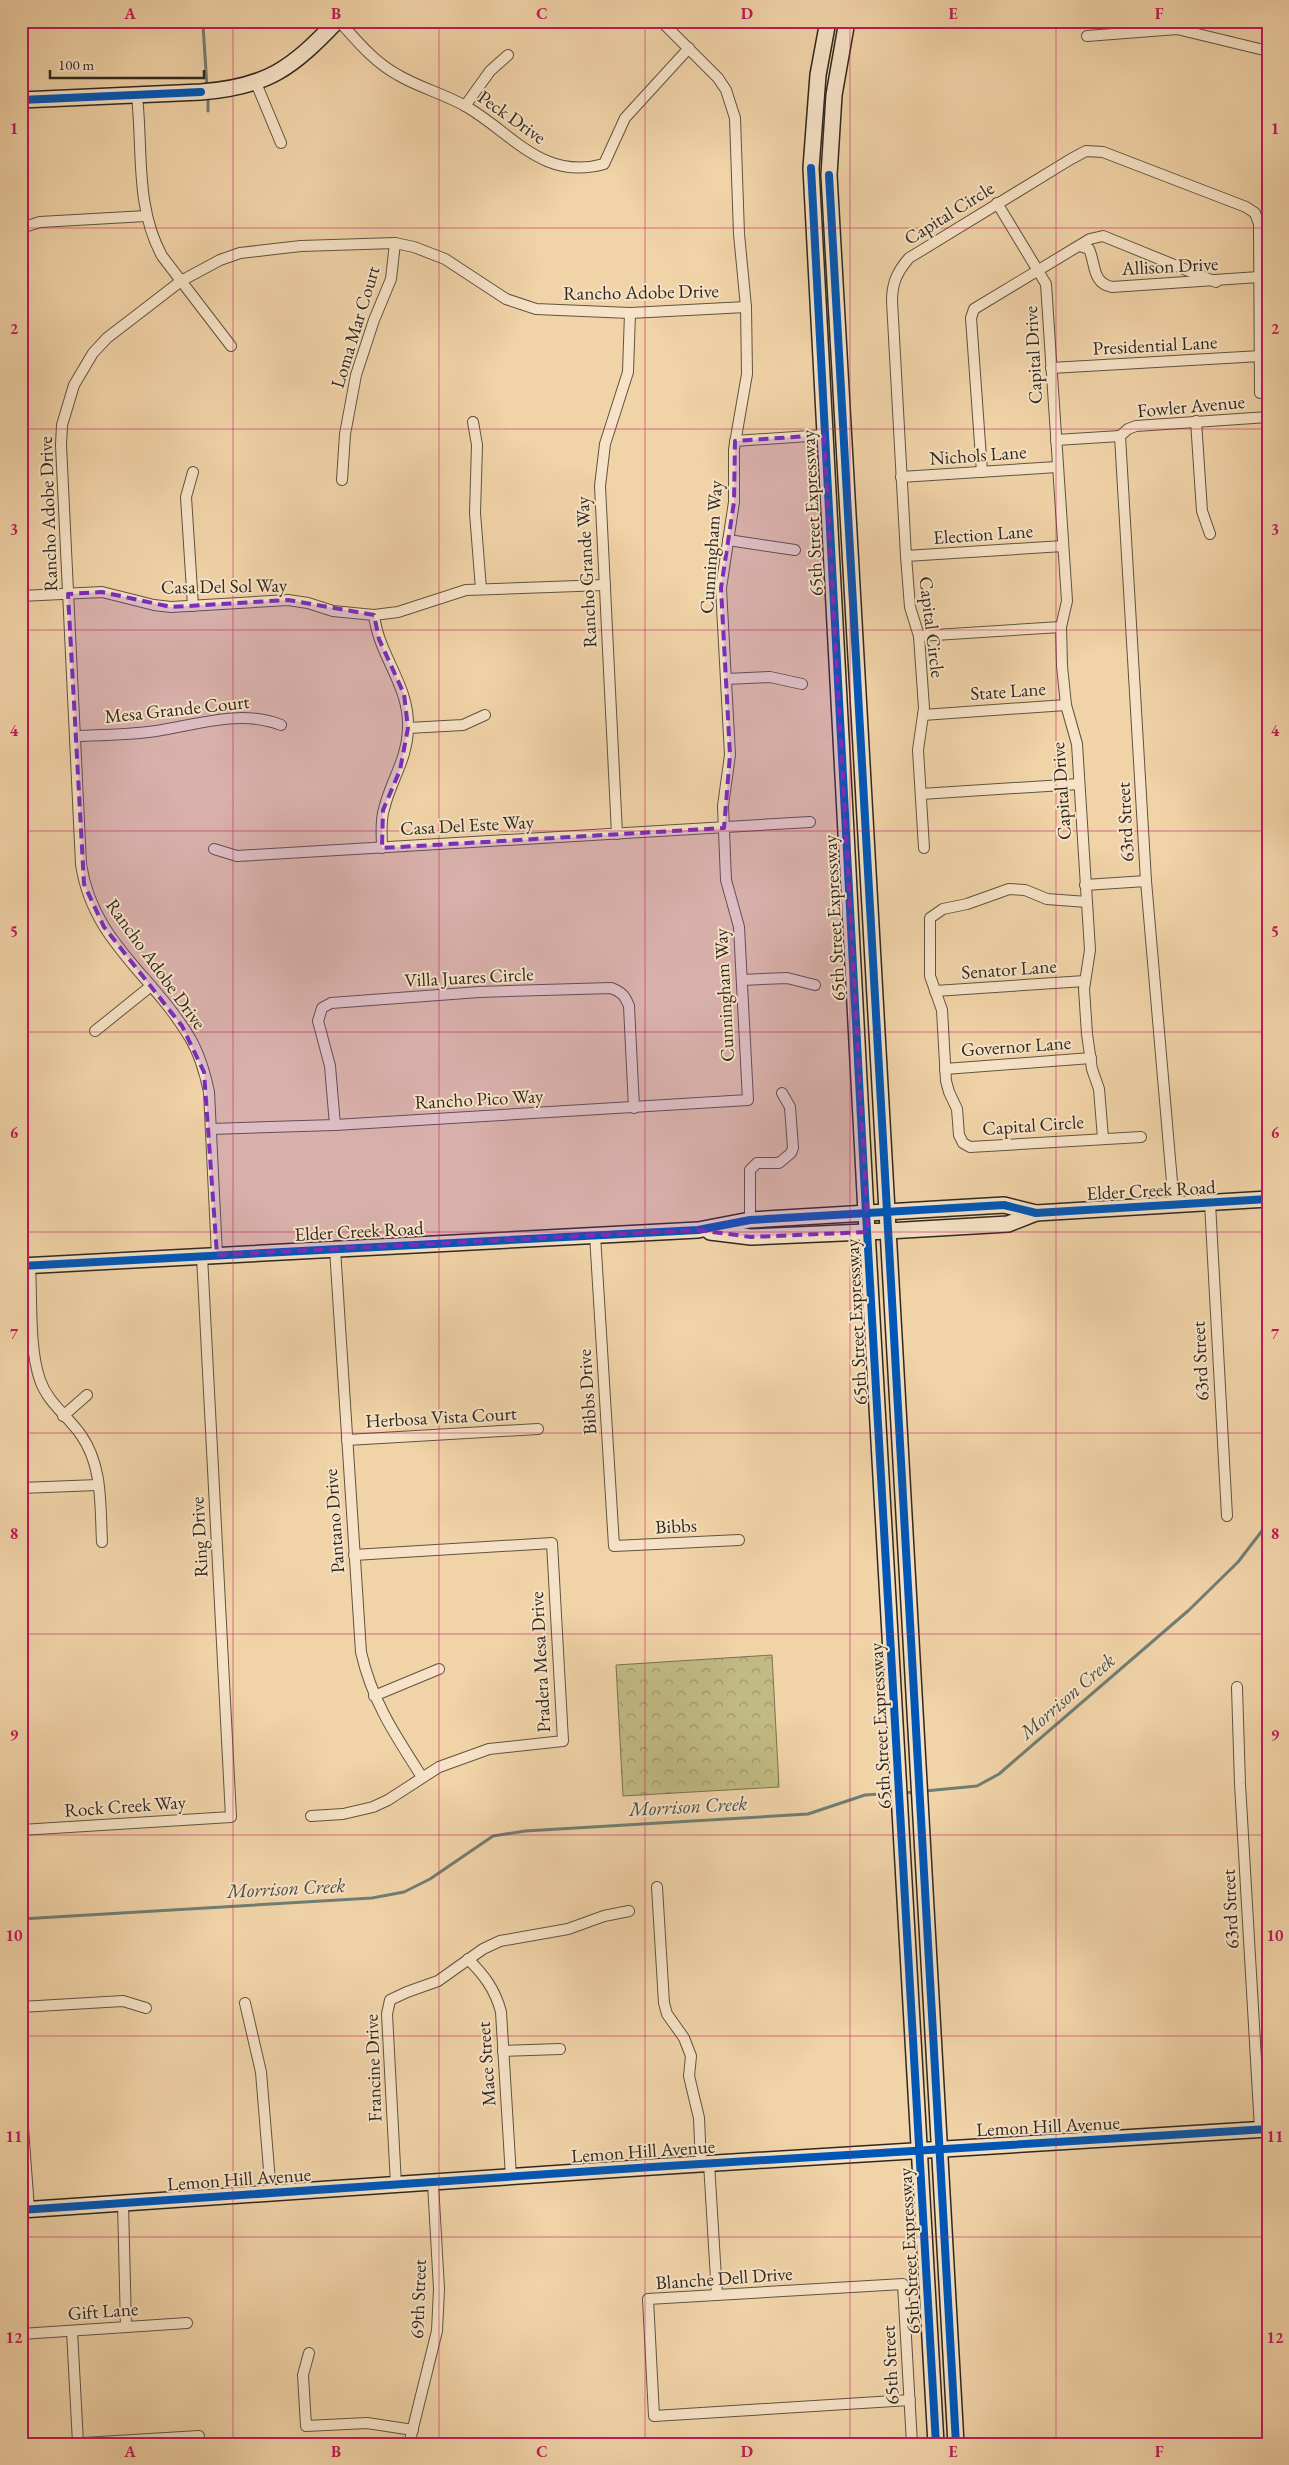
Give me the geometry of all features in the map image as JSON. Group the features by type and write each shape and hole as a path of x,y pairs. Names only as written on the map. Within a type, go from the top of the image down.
{"main road":[{"path":"21,100 137,96 228,90 256,83 295,63 338,21"},
{"name":"65th Street Expressway","path":"828,21 818,75 811,168 866,1212 936,2444"},
{"name":"65th Street Expressway","path":"847,21 834,95 829,175 956,2444"},
{"name":"Elder Creek Road","path":"26,1266 698,1230 750,1220 866,1212 1004,1205 1036,1213 1268,1199"},
{"name":"Elder Creek Road","path":"698,1230 751,1237 888,1231 1008,1224 1036,1213"},
{"name":"Lemon Hill Avenue","path":"25,2210 705,2163 1264,2129"}],"street":[{"name":"Peck Drive","path":"338,21 373,58 390,71 465,106 489,121 527,152 538,158 562,166 588,169 604,164 625,118 689,48"},
{"name":"Cunningham Way","path":"661,21 722,84 732,104 735,118 740,234 746,307 747,374 735,441 733,466 734,502 721,588 730,755 723,806 726,880 739,926 748,1100"},
{"path":"1087,36 1177,29 1268,51"},
{"path":"465,106 490,71 508,55"},
{"path":"256,83 281,143"},
{"path":"137,96 146,216 162,256 231,346"},
{"name":"Capital Circle","path":"924,848 918,750 922,715 919,636 910,607 906,556 892,285 898,270 909,258 997,203 1086,151 1103,152 1246,206 1255,213 1259,224 1260,393"},
{"name":"Capital Drive","path":"997,203 1036,271 1046,284 1066,601 1062,627 1062,666 1066,705 1076,736 1090,950 1084,989 1086,1025 1091,1058 1099,1089 1103,1138"},
{"path":"21,228 40,222 146,216"},
{"path":"982,472 971,318 974,309 1080,246 1090,238 1103,236 1216,282"},
{"name":"Rancho Adobe Drive","path":"217,1255 209,1092 198,1055 182,1026 104,928 90,902 84,884 61,445 67,404 82,370 107,338 181,281 220,260 256,250 395,243 414,247 445,259 489,290 521,304 557,311 630,314 746,307"},
{"name":"Loma Mar Court","path":"342,480 345,434 356,374 370,330 391,279 395,243"},
{"name":"Allison Drive","path":"1080,246 1089,249 1096,278 1102,285 1112,287 1216,282 1259,277"},
{"name":"Rancho Grande Way","path":"617,834 600,486 602,462 609,429 628,372 630,314"},
{"name":"Presidential Lane","path":"1051,368 1261,356"},
{"name":"Fowler Avenue","path":"1120,436 1128,429 1136,426 1268,417"},
{"path":"1196,421 1202,511 1210,534"},
{"path":"473,422 477,444 475,513 481,589"},
{"path":"735,441 824,435"},
{"path":"1056,440 1120,436"},
{"name":"63rd Street","path":"1120,436 1146,881 1174,1205"},
{"name":"Nichols Lane","path":"901,477 1058,467"},
{"path":"192,472 186,497 193,606"},
{"path":"728,540 795,550"},
{"name":"Election Lane","path":"906,556 1063,546"},
{"name":"Casa Del Sol Way","path":"21,596 102,592 154,605 193,606 288,600 353,614 374,615 398,612 448,594 481,589 605,585"},
{"path":"374,615 379,639 404,694 408,728 406,752 383,810 382,848"},
{"path":"919,636 1062,627"},
{"path":"726,679 770,677 802,684"},
{"name":"State Lane","path":"922,715 1066,705"},
{"path":"408,728 463,725 486,715"},
{"name":"Mesa Grande Court","path":"75,736 144,732 201,722 256,718 281,725"},
{"path":"921,794 1078,784"},
{"name":"Casa Del Este Way","path":"214,849 237,856 810,822"},
{"path":"1086,885 1146,881"},
{"name":"Capital Circle","path":"1087,902 1047,899 1025,890 1009,889 967,904 943,909 930,918 930,976 942,1010 945,1069 949,1092 957,1109 959,1135 963,1143 970,1147 1141,1137"},
{"path":"742,980 787,978 815,985"},
{"name":"Senator Lane","path":"935,992 1086,980"},
{"path":"95,1031 151,986"},
{"name":"Villa Juares Circle","path":"335,1125 330,1066 318,1021 322,1008 331,1004 478,992 611,988 625,996 629,1006 634,1108"},
{"name":"Governor Lane","path":"945,1069 1091,1058"},
{"path":"750,1220 750,1170 757,1163 776,1164 785,1160 792,1148 790,1107 782,1093"},
{"name":"Rancho Pico Way","path":"211,1129 335,1125 748,1100"},
{"name":"63rd Street","path":"1210,1203 1227,1516"},
{"name":"Bibbs Drive","path":"595,1235 614,1546"},
{"name":"Pantano Drive","path":"335,1249 361,1652 374,1696 385,1720 422,1777"},
{"name":"Ring Drive","path":"202,1256 231,1817"},
{"path":"26,1266 36,1367 45,1391 87,1445 97,1473 102,1542"},
{"path":"63,1416 87,1395"},
{"name":"Herbosa Vista Court","path":"347,1440 538,1429"},
{"path":"21,1488 98,1485"},
{"name":"Bibbs","path":"614,1546 739,1540"},
{"name":"Pradera Mesa Drive","path":"311,1816 343,1814 373,1807 388,1800 422,1777 462,1757 489,1749 563,1741 552,1543 354,1555"},
{"path":"374,1696 439,1669"},
{"name":"63rd Street","path":"1237,1687 1240,1784 1264,2129"},
{"name":"Rock Creek Way","path":"21,1830 231,1817"},
{"path":"657,1887 664,2003 667,2014 684,2038 691,2056 688,2076 699,2118 705,2163 717,2295"},
{"name":"Francine Drive","path":"396,2185 386,2014 390,2000 407,1992 438,1982 483,1949 506,1939 568,1929 604,1916 629,1911"},
{"name":"Mace Street","path":"468,1959 485,1976 496,1996 501,2012 511,2177"},
{"path":"21,2007 123,2001 146,2008"},
{"path":"245,2003 261,2072 271,2194"},
{"path":"503,2052 560,2049"},
{"path":"21,2102 25,2210"},
{"name":"69th Street","path":"409,2444 432,2355 438,2316 439,2289 433,2183"},
{"path":"123,2203 126,2327"},
{"name":"Blanche Dell Drive","path":"903,2284 648,2299 654,2416 910,2400"},
{"name":"65th Street","path":"903,2284 912,2444"},
{"name":"Gift Lane","path":"21,2334 187,2323"},
{"path":"72,2331 78,2443"},
{"path":"309,2353 303,2374 306,2426 367,2423 413,2430"},
{"path":"67,2444 142,2441 198,2436"}],"highlighted area":[{"path":"824,435 868,1232 751,1237 698,1230 217,1255 204,1072 182,1026 104,927 84,884 68,594 102,592 171,607 288,600 374,615 379,639 404,694 408,728 400,770 383,810 382,848 724,828 730,755 721,588 734,502 735,441"}],"green space":[{"path":"772,1655 779,1787 623,1796 616,1665"}],"waterway":[{"path":"102,21 117,27 180,23 203,25 207,87"},
{"path":"208,96 208,111"},
{"name":"Morrison Creek","path":"925,1791 977,1786 999,1774 1189,1610 1238,1562 1268,1523"},
{"name":"Morrison Creek","path":"903,1793 916,1792"},
{"name":"Morrison Creek","path":"21,1919 372,1898 404,1892 430,1879 493,1836 525,1831 808,1814 865,1795 894,1793"}],"cycle path":[{"path":"21,100 201,92"},
{"path":"811,168 866,1213 936,2444"},
{"path":"829,175 956,2444"},
{"path":"21,1266 698,1230 750,1220 1004,1205 1036,1213 1268,1199"},
{"path":"21,2210 652,2167 1268,2129"}]}
